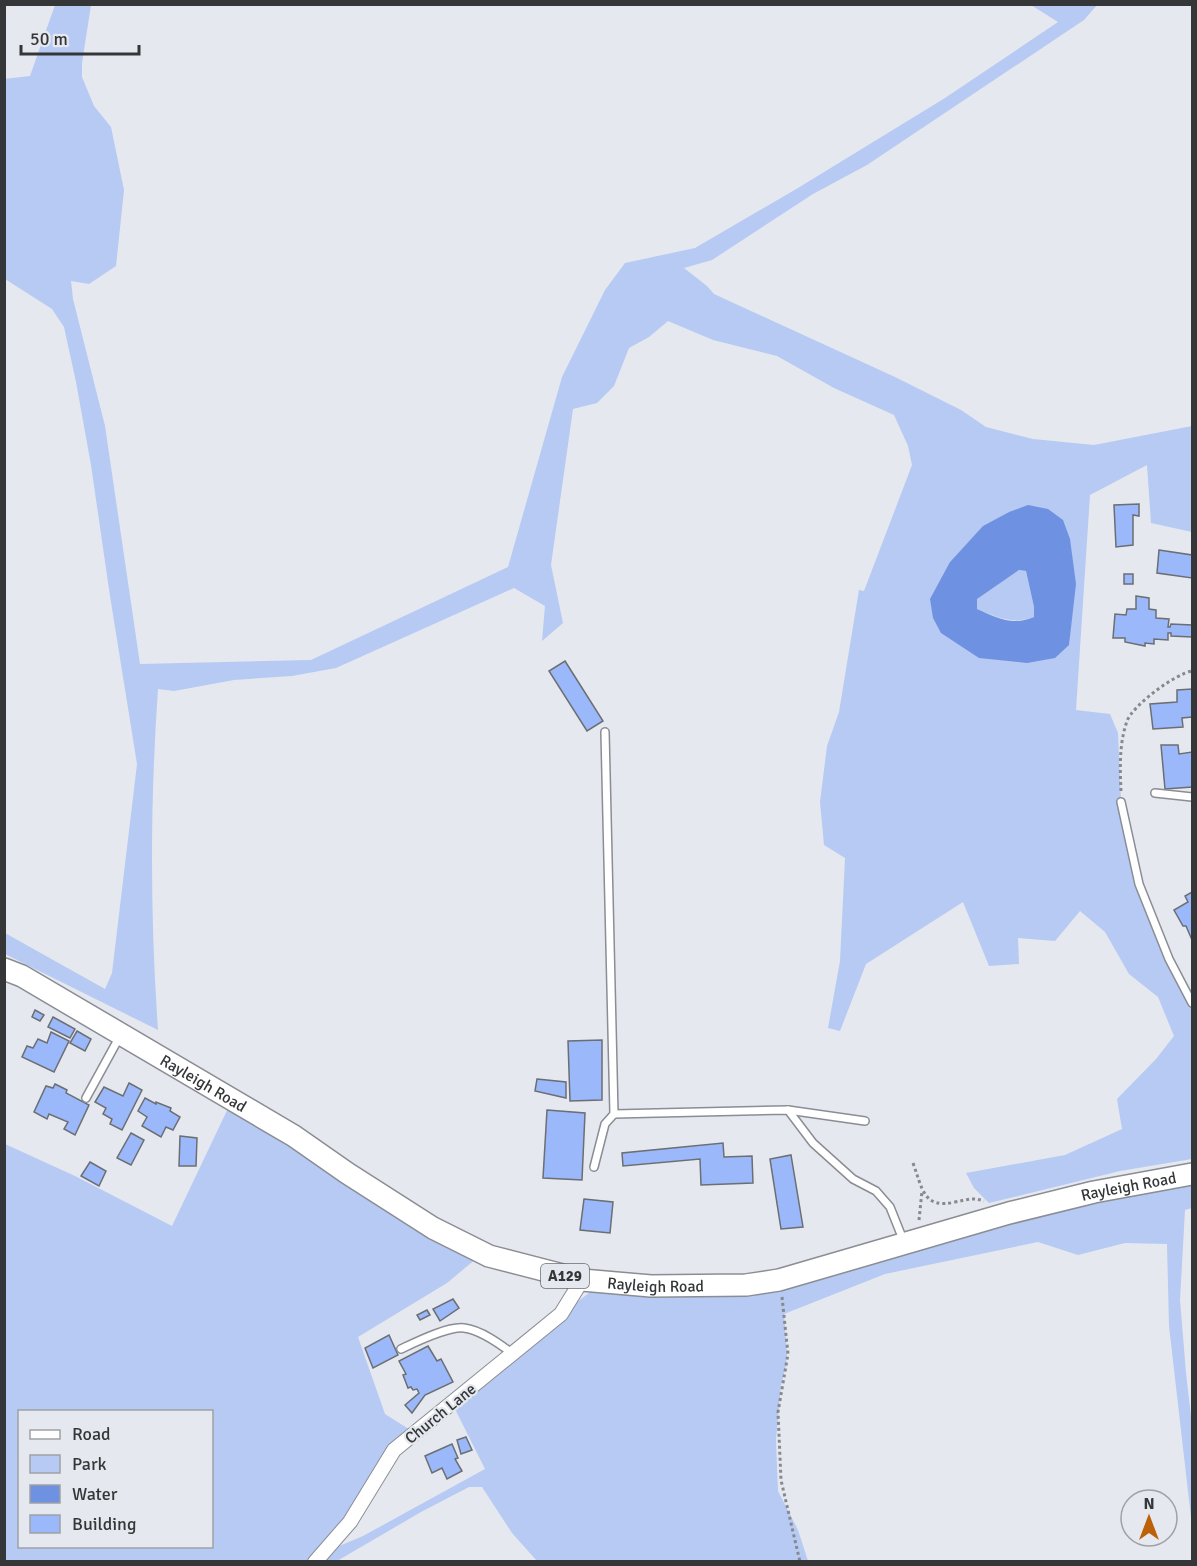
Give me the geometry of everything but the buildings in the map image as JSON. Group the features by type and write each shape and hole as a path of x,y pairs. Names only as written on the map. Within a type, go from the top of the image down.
{"main road":[{"name":"Rayleigh Road","path":"4,969 22,976 294,1136 433,1228 489,1256 582,1280 663,1286 746,1285 779,1280 1013,1212 1094,1192 1192,1174"}],"street":[{"name":"Church Lane","path":"315,1562 350,1522 394,1450 561,1314 582,1280"}],"lane":[{"path":"594,1167 605,1124 614,1114 605,732"},
{"path":"1155,793 1192,797"},
{"path":"1121,802 1139,884 1169,959 1192,1003"},
{"path":"86,1098 121,1034"},
{"path":"614,1114 788,1110 865,1121"},
{"path":"788,1110 813,1143 853,1179 876,1191 891,1207 904,1244"},
{"path":"401,1349 434,1334 463,1328 494,1339 513,1354"}],"path":[{"path":"1121,802 1120,755 1128,719 1162,685 1192,671"},
{"path":"913,1163 925,1195 934,1203 979,1199 1013,1212"},
{"path":"919,1223 921,1186"},
{"path":"779,1280 788,1354 778,1412 781,1480 801,1562"}],"green space":[{"path":"55,5 91,5 82,77 94,106 111,127 124,190 116,266 89,284 71,281 73,299 105,426 140,664 311,660 508,567 562,377 605,290 625,263 695,248 945,98 1058,22 1031,5 1097,5 1084,20 867,165 813,194 712,260 684,268 714,294 895,377 961,410 986,427 1033,439 1094,445 1192,426 1192,532 1151,523 1147,465 1090,495 1076,710 1110,714 1118,733 1121,802 1139,884 1169,959 1192,1003 1192,1159 1120,1171 989,1203 974,1188 966,1173 1065,1155 1122,1129 1117,1099 1156,1059 1174,1036 1158,997 1129,974 1105,932 1080,911 1055,941 1018,938 1019,964 989,966 963,902 866,964 840,1031 828,1028 840,961 845,858 824,845 820,802 827,746 839,712 859,590 864,591 912,465 908,446 894,415 834,388 777,356 713,340 668,321 649,337 629,348 614,386 597,403 573,409 551,565 563,623 542,641 545,606 514,588 336,668 292,676 234,680 174,691 158,689 152,860 158,1030 5,954 5,933 105,989 112,973 137,764 91,465 64,327 52,309 5,279 4,79 30,76","holes":["1009,512 1070,630 1069,645 933,618 950,562 984,526"]},
{"path":"1019,570 1026,571 1034,617 1012,620 976,609 976,599"},
{"path":"232,1100 483,1253 447,1283 358,1337 385,1414 415,1433 325,1552 363,1536 485,1469 452,1403 593,1290 746,1285 1192,1174 1192,1208 1185,1210 1180,1300 1192,1425 1192,1526 1169,1326 1167,1244 1125,1243 1078,1255 1038,1242 885,1274 784,1314 787,1354 781,1385 776,1440 778,1491 798,1530 808,1561 537,1561 512,1533 482,1487 469,1487 337,1561 5,1562 5,1144 75,1176 172,1226"}],"water":[{"path":"1028,505 1048,509 1063,520 1070,539 1076,584 1069,645 1055,658 1027,663 979,658 941,633 933,618 930,599 950,562 983,526","holes":["1019,570 1026,571 1034,617 1012,621 977,609 977,599"]}]}
